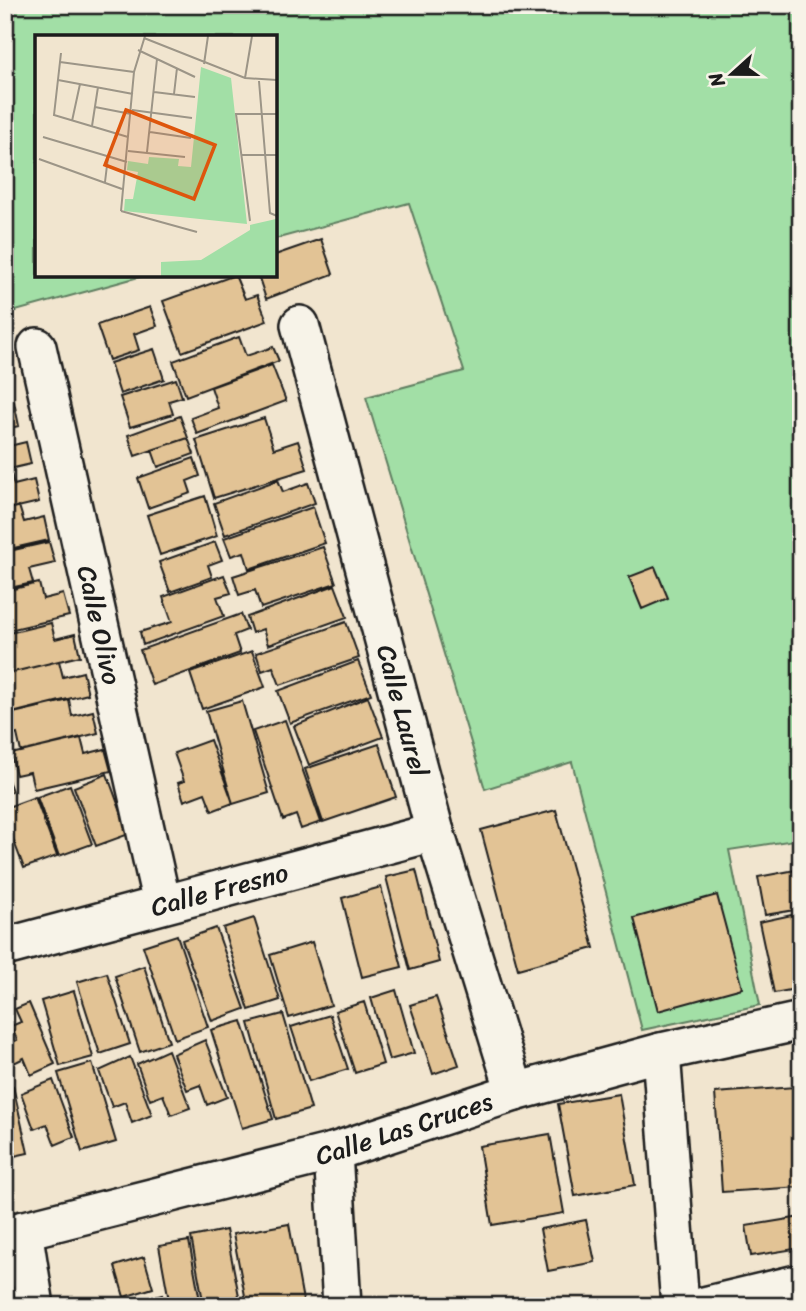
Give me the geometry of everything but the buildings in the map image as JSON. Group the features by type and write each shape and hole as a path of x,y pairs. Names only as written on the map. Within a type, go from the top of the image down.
{"street":[{"name":"Calle Laurel","path":"300,325 435,832 515,1092"},
{"name":"Calle Olivo","path":"37,347 162,904"},
{"name":"Calle Fresno","path":"5,947 435,832"},
{"name":"Calle Las Cruces","path":"14,1233 333,1152 515,1092 661,1052 801,1021"},
{"path":"661,1052 680,1306"},
{"path":"333,1152 342,1306"},
{"path":"14,1233 35,1306"},
{"path":"704,1306 801,1283"}],"green space":[{"path":"5,5 801,5 801,839 729,850 760,1005 642,1030 572,762 485,789 366,397 464,371 409,203 276,239 276,35 35,35 35,276 142,276 5,314"}]}
